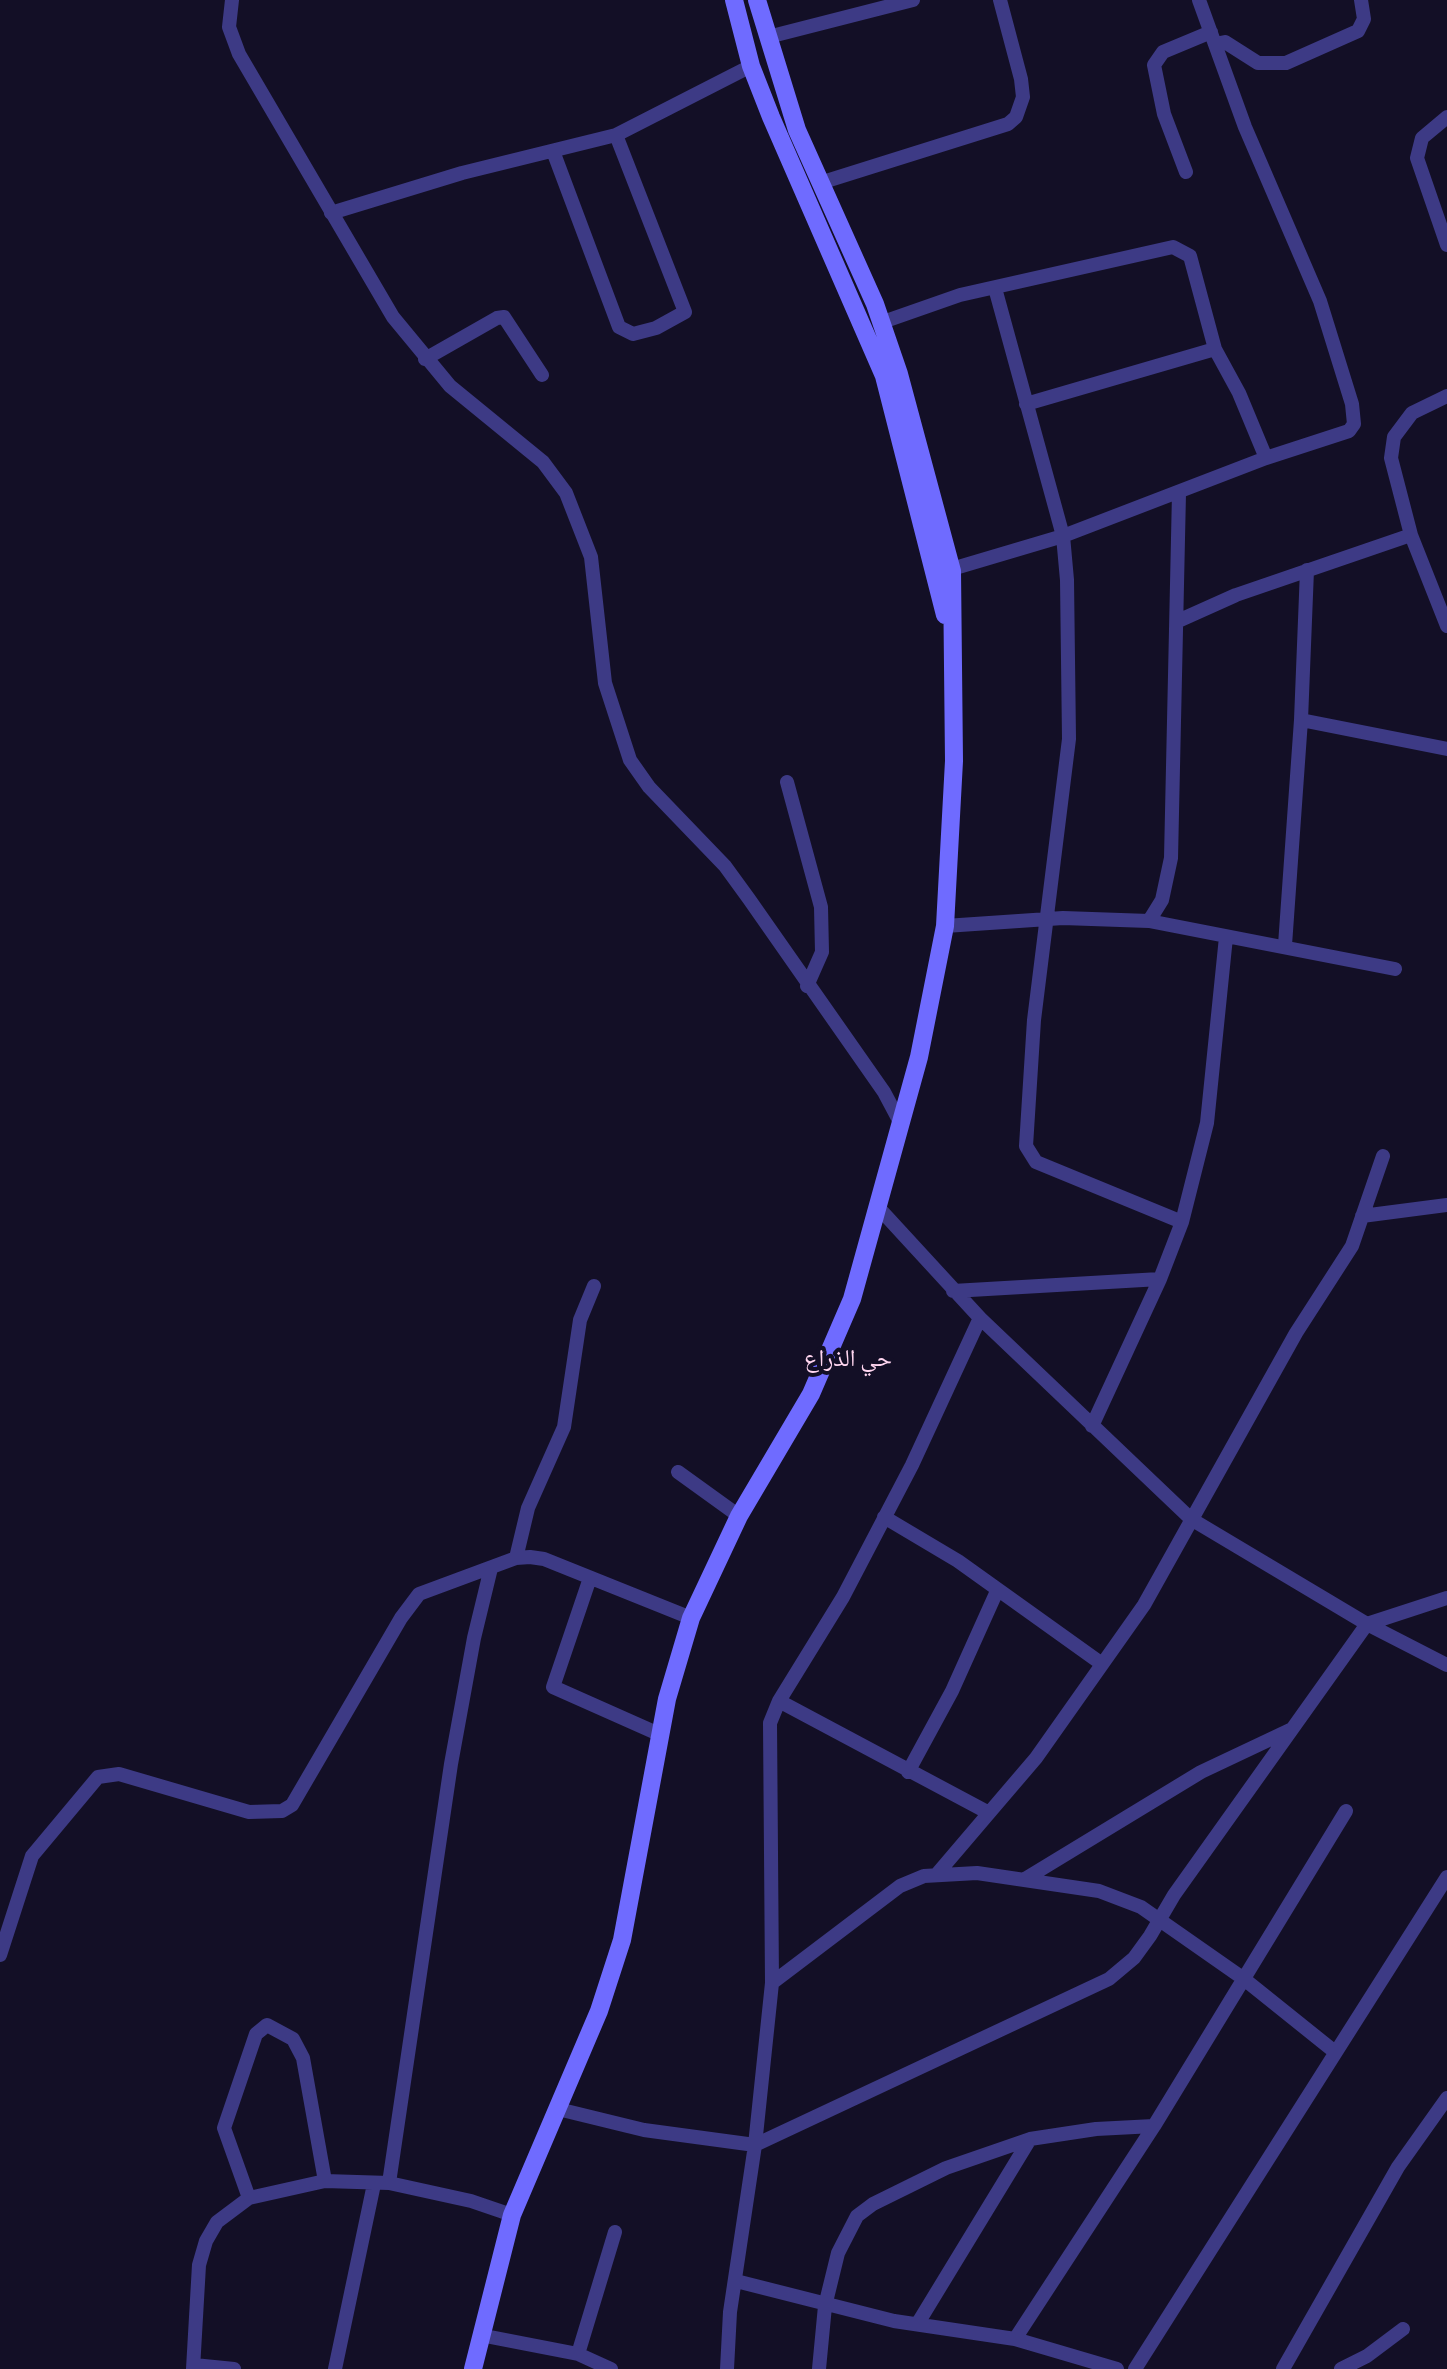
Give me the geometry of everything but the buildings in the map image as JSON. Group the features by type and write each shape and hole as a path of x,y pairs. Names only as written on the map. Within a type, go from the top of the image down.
{"main road":[{"path":"734,0 751,66 884,376 942,572"},
{"path":"473,2369 512,2215 599,2011 622,1940 661,1735 691,1618 739,1516 811,1394 833,1348 865,1260 932,998 945,926 954,761 952,636 942,572 899,374 797,130 757,0"}],"street":[{"path":"232,0 229,27 239,54 393,317 450,386 543,462 566,493 591,557 605,683 630,760 649,787 725,866 884,1092 901,1124"},
{"path":"768,37 884,4 913,0"},
{"path":"820,183 1008,124 1016,117 1023,97 1021,79 1000,0"},
{"path":"942,572 1063,536 1266,458 1349,431 1354,424 1354,412 1320,301 1262,168 1199,0"},
{"path":"1186,172 1164,114 1154,65 1163,52 1213,38 1258,63 1286,63 1358,31 1364,19 1361,0"},
{"path":"331,213 453,175 616,135 751,66"},
{"path":"1447,117 1422,138 1417,158 1447,245"},
{"path":"553,151 619,327 633,334 669,322 685,312 616,135"},
{"path":"880,323 940,300 1173,247 1190,256 1195,267 1215,349 1229,371 1266,458"},
{"path":"995,288 1063,536 1069,739 1045,918 1025,1125 1030,1155 1036,1162 1084,1185 1182,1222"},
{"path":"425,359 497,318 504,317 542,375"},
{"path":"1026,404 1215,349"},
{"path":"1447,396 1412,413 1402,422 1394,437 1391,458 1411,535 1447,626"},
{"path":"1149,921 1169,881 1179,493"},
{"path":"1178,621 1307,570 1411,535"},
{"path":"1285,945 1301,720 1307,570"},
{"path":"1301,720 1447,749"},
{"path":"787,782 821,907 822,952 807,986"},
{"path":"945,926 1045,918 1149,921 1285,945 1395,969"},
{"path":"1092,1426 1160,1279 1182,1222 1207,1123 1226,937"},
{"path":"937,1874 1036,1758 1144,1605 1296,1333 1352,1246 1383,1156"},
{"path":"1362,1216 1447,1205"},
{"path":"877,1206 980,1318 1191,1519 1367,1624 1447,1665"},
{"path":"953,1291 1160,1279"},
{"path":"516,1558 528,1508 564,1427 580,1320 594,1286"},
{"path":"727,2369 772,1983 770,1723 779,1701 843,1597 980,1318"},
{"path":"678,1472 739,1516"},
{"path":"884,1517 958,1561 1102,1664"},
{"path":"0,1955 32,1856 98,1777 119,1774 249,1812 289,1808 300,1797 411,1602 430,1589 516,1558 544,1559 691,1618"},
{"path":"335,2369 381,2183 451,1764 474,1638 491,1568"},
{"path":"590,1578 553,1687 661,1735"},
{"path":"908,1772 952,1691 997,1591"},
{"path":"558,2109 644,2130 755,2145 1109,1979 1134,1958 1367,1624 1447,1598"},
{"path":"779,1701 989,1813"},
{"path":"1025,1879 1201,1772 1292,1729"},
{"path":"1015,2339 1154,2126 1346,1811"},
{"path":"772,1983 900,1886 937,1874 977,1873 1099,1891 1160,1919 1244,1979 1335,2052"},
{"path":"1135,2369 1447,1877"},
{"path":"249,2198 224,2128 256,2034 267,2025 293,2039 303,2058 325,2181"},
{"path":"1283,2369 1398,2167 1447,2098"},
{"path":"819,2369 825,2306 838,2253 857,2216 873,2204 946,2168 1030,2139 1084,2130 1154,2126"},
{"path":"918,2323 1030,2139"},
{"path":"234,2369 194,2367 199,2265 206,2241 217,2222 249,2198 325,2181 381,2183 471,2201 512,2215"},
{"path":"578,2354 615,2232"},
{"path":"736,2281 825,2306 1015,2339 1117,2369"},
{"path":"1341,2369 1367,2356 1403,2329"},
{"path":"480,2335 578,2354 611,2369"}],"district":[{"name":"حي الذراع","path":"848,1361"}]}
